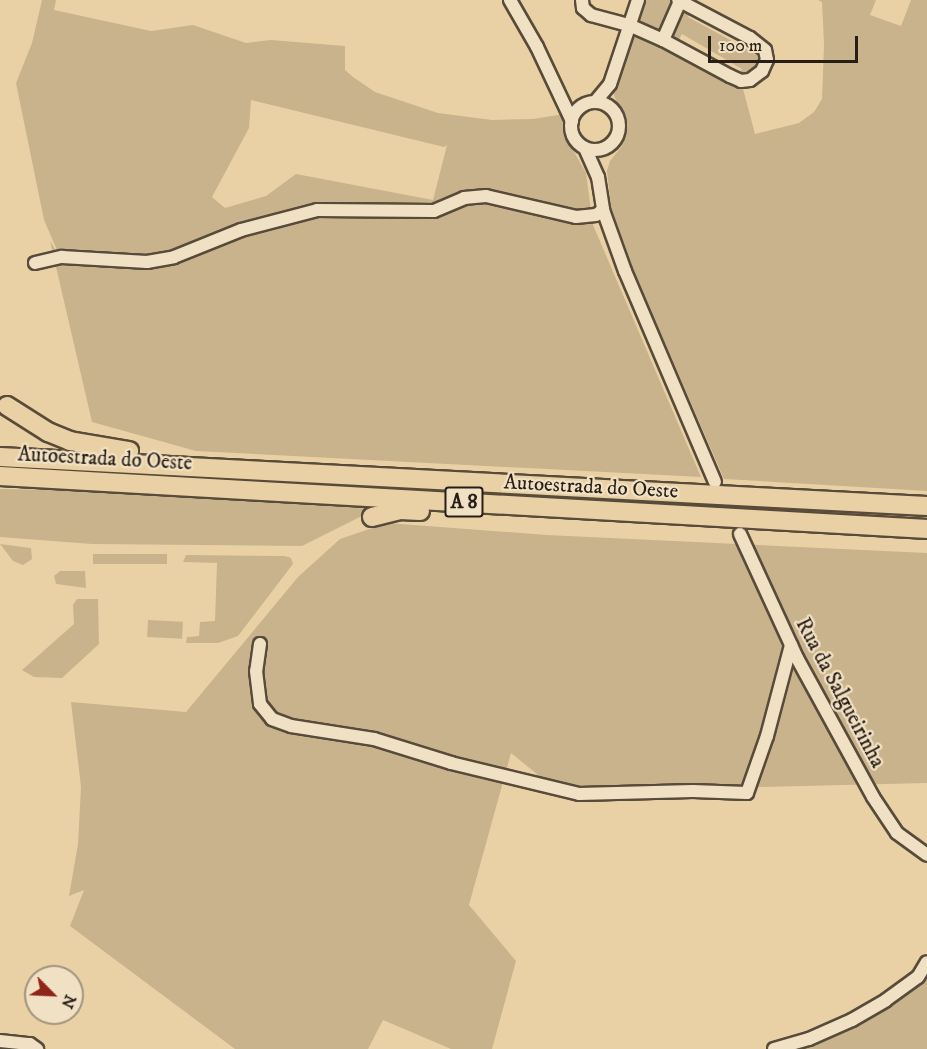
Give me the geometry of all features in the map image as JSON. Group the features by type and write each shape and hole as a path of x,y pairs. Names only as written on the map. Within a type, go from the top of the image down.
{"highway":[{"path":"7,406 48,432 70,441 108,449 187,456 222,467"},
{"name":"Autoestrada do Oeste","path":"0,458 222,467 927,506"},
{"name":"Autoestrada do Oeste","path":"0,476 927,529"},
{"path":"372,517 400,510 548,515 609,510"}],"street":[{"path":"510,0 563,99 572,121 573,137 585,148 598,177 603,210 625,271 715,482"},
{"path":"582,0 584,8 591,15 629,25 741,81 750,80 762,71 767,60 765,50 750,38 679,1 663,40"},
{"path":"598,177 605,148 618,132 610,84 638,0"},
{"path":"572,121 576,112 589,104 610,84"},
{"path":"563,99 602,104 614,112"},
{"path":"585,148 605,148"},
{"path":"35,263 62,257 147,262 174,257 241,230 317,210 434,211 464,198 486,196 576,217 596,215 603,210"},
{"name":"Rua da Salgueirinha","path":"740,534 791,645 885,815 897,833 927,855"},
{"path":"261,644 256,671 260,704 272,719 291,726 374,739 451,763 579,794 693,791 747,793 767,736 791,645"},
{"path":"774,1049 809,1039 857,1017 886,1000 918,976 927,962"},
{"path":"0,1041 30,1044 36,1049"}],"shaded area":[{"path":"42,0 56,0 54,10 151,31 193,25 246,43 271,40 345,46 345,70 353,77 375,92 438,113 492,120 533,119 564,114 568,141 586,173 593,225 701,477 196,451 92,422 50,241 60,257 44,220 16,83 32,43","holes":["251,100 444,147 447,145 433,200 296,174 266,196 225,208 212,197 249,128"]},
{"path":"638,0 678,0 693,8 688,17 752,52 757,43 767,60 741,81 755,134 799,123 814,112 822,99 824,44 822,2 818,0 876,0 870,15 901,26 911,0 927,0 927,491 724,479 635,274 611,207 607,171 610,161 622,146 627,130 610,84","holes":["682,34 742,69 737,78 676,45"]},
{"path":"0,489 386,504 302,546 92,544 0,537"},
{"path":"387,523 547,535 927,553 927,783 559,792 511,753 469,905 516,961 492,1049 451,1049 383,1020 368,1049 235,1049 70,926 84,890 69,896 78,844 81,787 71,702 186,712 298,577 340,539"},
{"path":"0,544 31,548 32,559 23,565 13,561"},
{"path":"93,554 167,554 167,564 93,564"},
{"path":"186,555 285,556 291,558 293,564 238,636 218,643 186,643 187,637 199,636 200,622 215,621 217,563 183,562"},
{"path":"60,571 85,571 86,588 56,584 54,576"},
{"path":"77,599 98,599 99,644 62,678 34,677 22,670 74,624 73,605"},
{"path":"148,620 183,622 182,639 147,637"},
{"path":"927,961 927,1049 774,1049 886,1000"}]}
